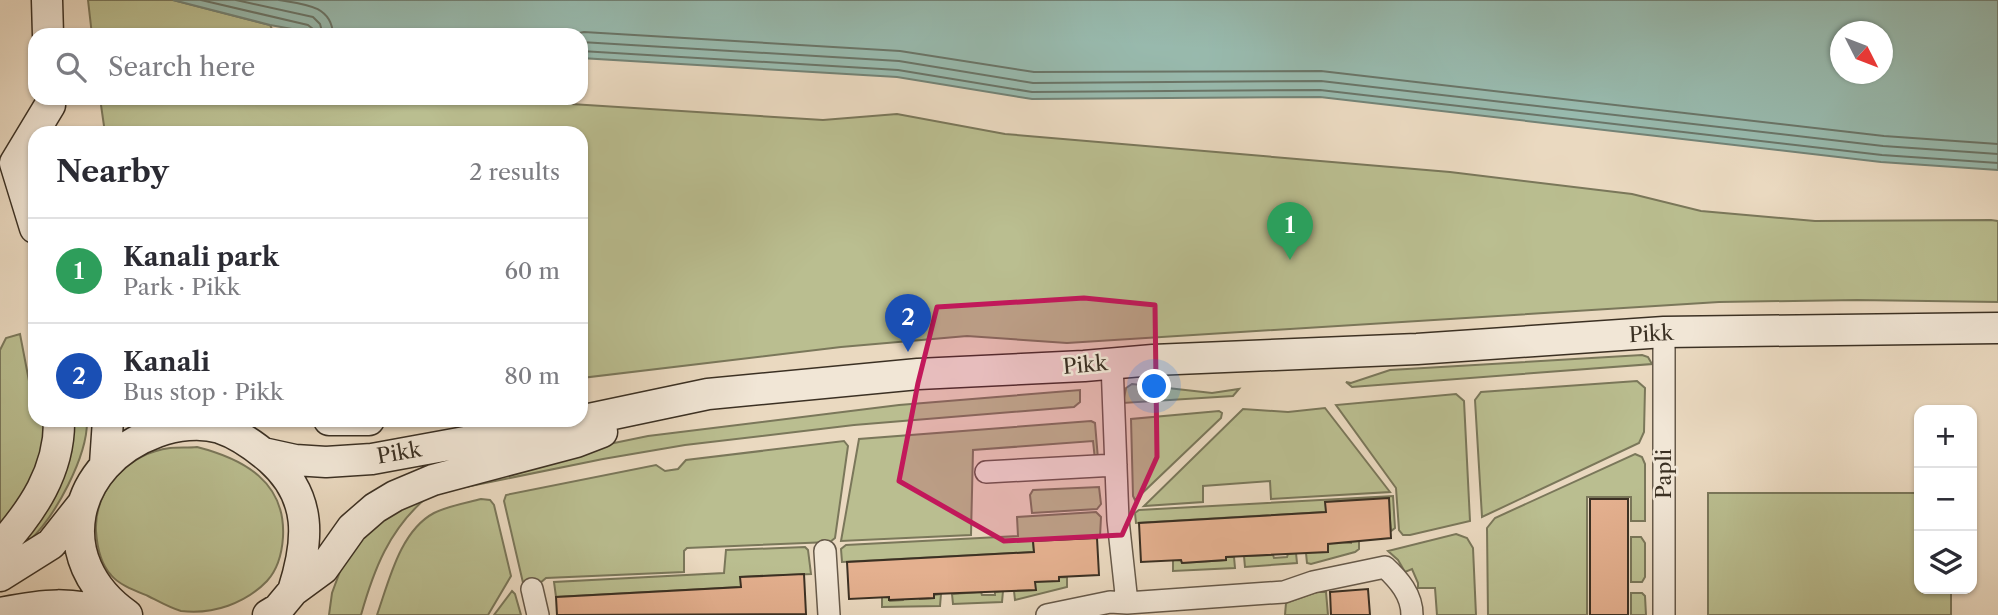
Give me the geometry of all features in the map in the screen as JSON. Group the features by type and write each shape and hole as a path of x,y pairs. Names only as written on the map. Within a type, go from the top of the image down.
{"street":[{"path":"47,0 48,28"},
{"path":"28,145 15,163 28,207"},
{"name":"Pikk","path":"588,419 708,394 918,374 1417,349 1664,332 1998,328"},
{"name":"Papli","path":"1664,332 1664,615"},
{"path":"1112,363 1118,520 1117,606"},
{"path":"588,403 708,394"},
{"path":"284,609 323,569 352,528 375,508 395,496 433,480 576,442 708,394"},
{"path":"0,547 22,522 43,491 54,459 58,427"},
{"path":"105,464 108,427"},
{"path":"0,576 51,544 81,506 105,464 123,449 147,435 176,427"},
{"path":"220,427 244,439 278,466 303,510 303,561 284,609"},
{"name":"Pikk","path":"263,453 295,460 326,462 372,459 548,427"},
{"path":"986,472 1116,465"},
{"path":"81,506 78,523 81,553 89,574 113,605 127,615"},
{"path":"825,551 829,615"},
{"path":"1047,615 1117,606 1283,592 1313,582 1385,567 1406,592 1412,603 1412,615"},
{"path":"532,589 538,615"},
{"path":"0,613 34,606 71,604 114,615"}],"highlighted area":[{"path":"1084,298 1155,305 1157,457 1122,535 1004,541 899,481 918,383 937,307"}],"green space":[{"path":"88,0 173,0 270,25 272,28 91,28"},
{"path":"101,105 586,105 823,120 897,114 1005,134 1450,172 1632,194 1701,211 1815,221 1998,221 1998,302 1719,302 1067,343 967,336 841,347 588,377 588,126 104,126"},
{"path":"20,334 28,376 28,427 45,427 44,461 0,528 0,350 6,338"},
{"path":"1642,355 1648,357 1652,364 1352,387 1346,382 1351,383 1390,370"},
{"path":"1637,381 1645,388 1644,432 1639,443 1482,517 1475,400 1481,392"},
{"path":"1132,384 1212,393 1239,389 1233,396 1123,403 1126,388"},
{"path":"1080,390 1080,402 1074,407 854,425 685,445 446,491 551,456 648,436 899,405"},
{"path":"1456,394 1464,401 1470,521 1403,535 1399,530 1396,488 1336,405"},
{"path":"1325,408 1390,492 1271,499 1270,481 1203,486 1203,502 1144,506 1243,409 1288,412"},
{"path":"1219,411 1222,413 1221,418 1135,500 1131,419"},
{"path":"1091,421 1095,423 1098,459 1095,460 1093,441 973,450 971,535 841,541 859,439"},
{"path":"65,427 87,427 76,468 59,502 29,541 1,559"},
{"path":"844,441 848,446 835,538 830,542 687,548 684,551 684,572 546,578 540,583 524,587 504,501 506,495 656,465 665,471 678,469 686,460"},
{"path":"197,447 231,458 259,476 277,501 282,518 283,537 277,566 259,589 228,606 193,612 173,608 114,579 102,560 96,531 101,501 117,476 128,465 155,451"},
{"path":"1635,454 1642,457 1645,464 1645,521 1631,521 1631,497 1587,497 1587,615 1488,615 1487,528 1495,518"},
{"path":"1099,487 1101,504 1097,509 1032,513 1030,495 1033,490"},
{"path":"1708,493 1914,493 1914,594 1951,594 1951,615 1708,615"},
{"path":"1393,496 1395,528 1391,531 1388,498 1326,502 1326,512 1136,523 1135,513 1139,510"},
{"path":"426,498 402,523 384,551 361,615 329,615 332,593 342,566 374,521"},
{"path":"481,499 490,500 494,505 511,576 488,615 377,615 397,558 412,532 434,513"},
{"path":"1096,512 1101,517 1100,537 1033,542 1034,552 842,562 841,549 846,545 1018,536 1017,517"},
{"path":"1456,534 1467,538 1473,548 1476,615 1437,615 1435,588 1418,588 1412,569 1405,572 1398,560 1388,551"},
{"path":"1631,537 1641,537 1645,543 1645,577 1642,582 1631,582"},
{"path":"1359,539 1359,549 1355,552 1307,563 1306,553 1327,541 1351,543 1351,540"},
{"path":"805,547 808,550 811,574 741,577 741,587 556,597 554,582 724,573 726,550"},
{"path":"1296,553 1297,563 1245,567 1244,556 1273,555 1274,558"},
{"path":"1226,557 1234,557 1235,568 1173,571 1173,560 1181,560 1182,563 1226,560"},
{"path":"1067,577 1067,587 1015,600 1014,591 1035,590 1035,578"},
{"path":"512,591 521,615 494,615"},
{"path":"1003,591 1002,602 953,604 952,594 981,592 982,595 995,595 995,592"},
{"path":"1317,592 1326,592 1328,615 1285,615 1286,603"},
{"path":"1631,593 1642,593 1645,596 1646,615 1631,615"},
{"path":"941,594 940,606 882,607 882,597 889,597 890,601 920,595 920,599 934,598 934,595"}],"water":[{"path":"173,0 1998,0 1998,170 1881,162 1320,97 1032,99 897,77 588,58 588,28 286,28"}],"building":[{"path":"1389,498 1391,538 1328,544 1328,552 1226,557 1226,560 1182,563 1181,560 1141,562 1139,523 1326,512 1325,502"},
{"path":"1590,499 1628,499 1628,615 1590,615"},
{"path":"1097,538 1099,575 1059,577 1059,581 1035,582 1036,590 934,594 934,598 849,599 847,562 1034,552 1033,541"},
{"path":"804,574 806,614 557,615 556,597 741,587 740,577"},
{"path":"1368,589 1370,615 1331,615 1330,592"}],"place":[{"name":"Kanali park","path":"1290,260"},
{"name":"Kanali","path":"908,352"}]}
